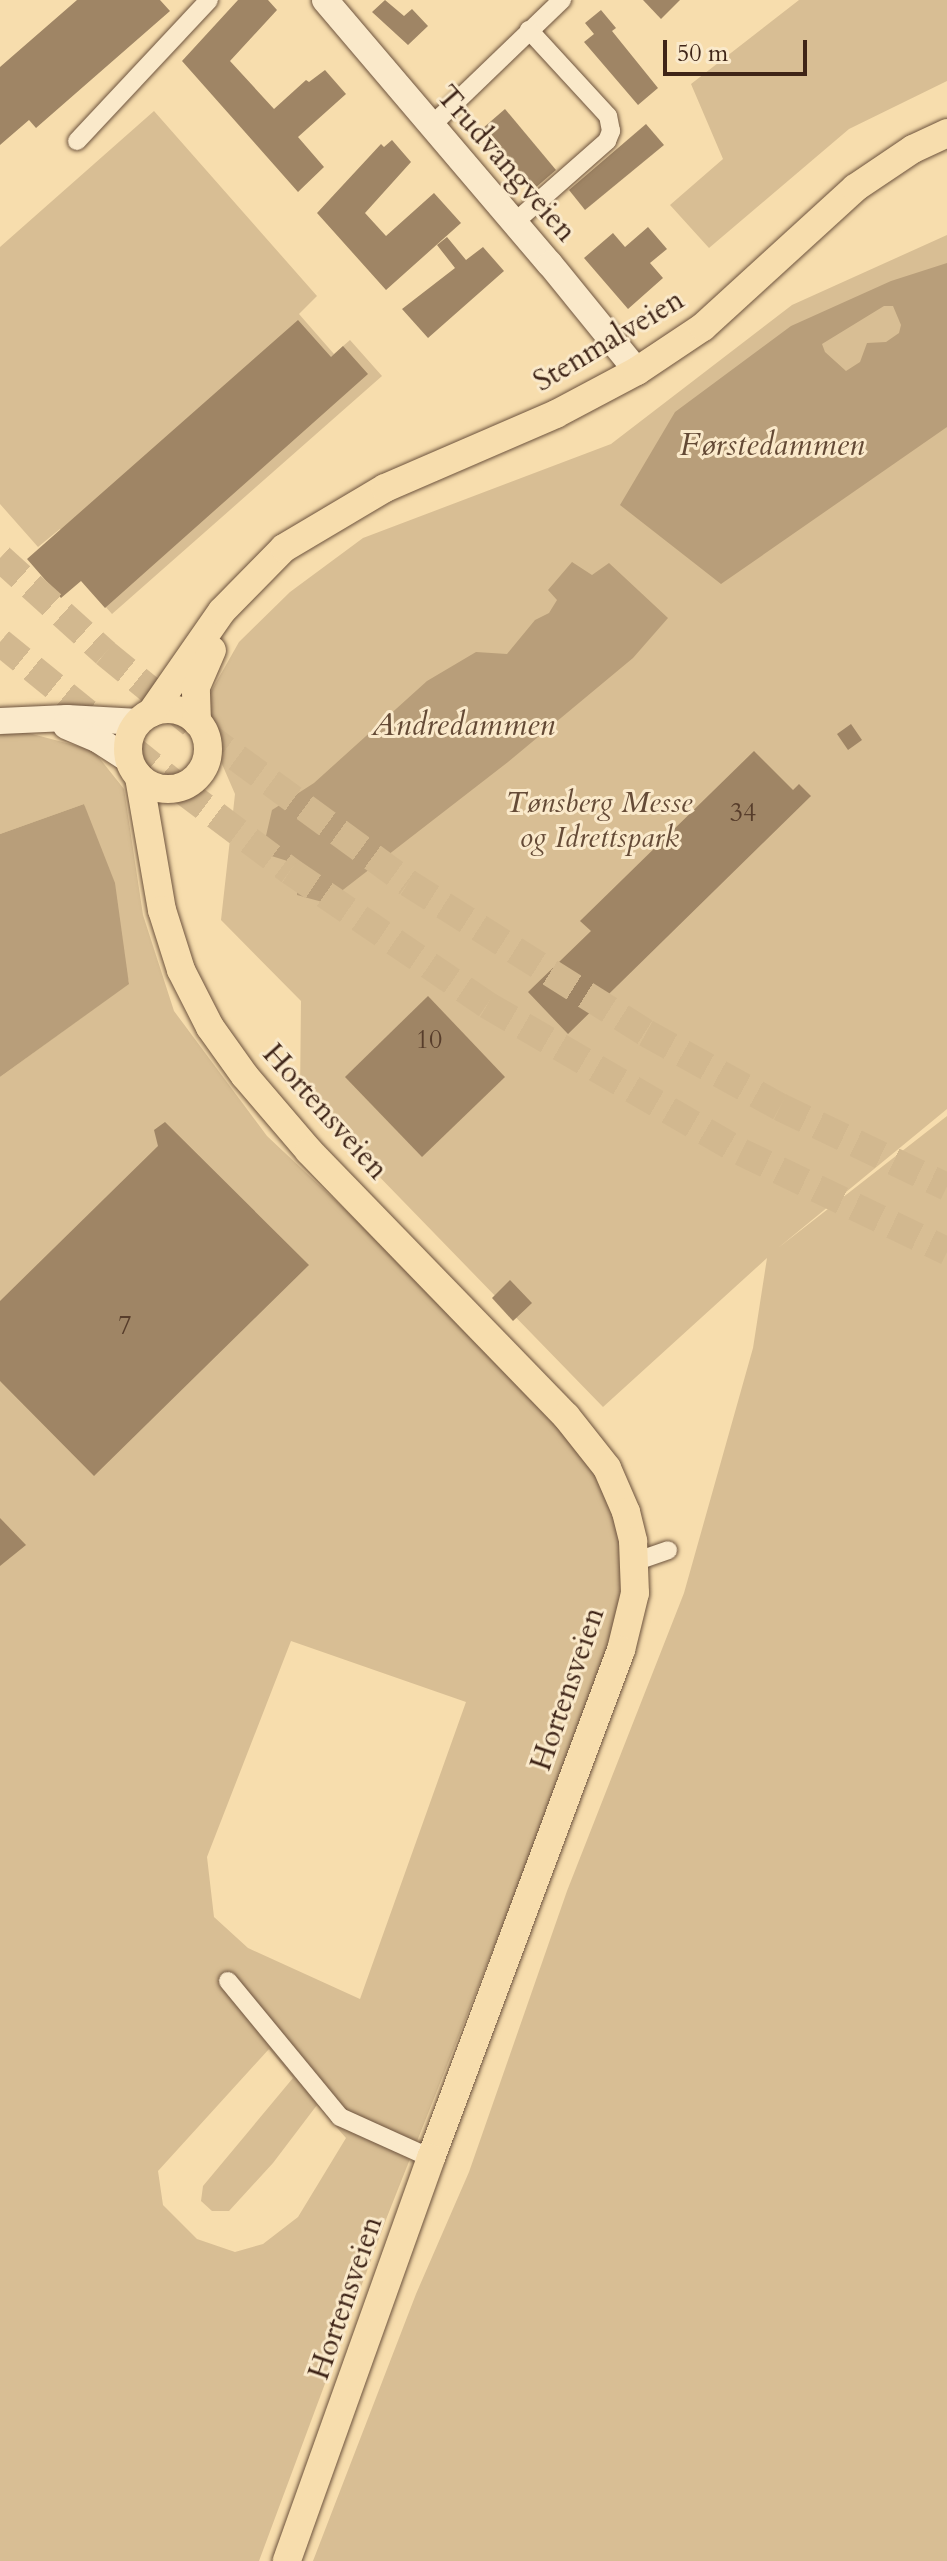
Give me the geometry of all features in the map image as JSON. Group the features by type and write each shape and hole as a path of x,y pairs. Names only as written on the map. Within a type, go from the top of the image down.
{"main road":[{"name":"Trudvangveien","path":"325,0 515,222 637,371"},
{"name":"Stenmalveien","path":"134,769 130,736 222,611 284,548 385,488 556,414 637,371 703,327 855,188 913,149 947,133"},
{"name":"Stenmalveien","path":"183,787 194,780 207,758 205,733 197,722 196,687 209,655 252,596 315,532"},
{"path":"0,721 145,718 175,710 197,722"},
{"path":"43,720 97,739 160,789 183,787"},
{"name":"Hortensveien","path":"134,769 155,862 162,910 174,950 200,1010 218,1039 309,1151 566,1416 607,1468 626,1512 634,1562 635,1593 621,1650 431,2158 287,2561"},
{"name":"Hortensveien","path":"155,862 170,809 183,787"}],"street":[{"path":"77,141 209,0"},
{"path":"431,126 562,0"},
{"path":"515,222 607,141 611,131 608,116 529,30"},
{"path":"634,1562 668,1550"},
{"path":"228,1981 340,2117 431,2158"}],"green space":[{"path":"799,0 947,0 947,81 849,129 709,248 670,205 723,159 691,84"},
{"path":"154,111 317,296 299,314 334,354 350,340 382,376 112,614 88,587 101,575 60,529 38,547 0,504 0,247"},
{"name":"Tønsberg Messe og Idrettspark","path":"947,235 947,1109 778,1248 947,1116 947,2561 313,2561 416,2294 469,2172 567,1891 684,1593 753,1348 767,1258 603,1407 300,1095 301,1001 221,920 235,794 212,741 209,695 239,642 290,592 363,538 611,444 792,305"},
{"path":"17,730 93,750 124,789 143,915 174,1011 267,1136 490,1346 596,1460 624,1538 618,1634 387,2217 259,2561 0,2561 0,1077 129,983 84,804 0,834 0,735","holes":["291,1641 466,1702 360,1999 248,1948 214,1917 207,1857","269,2049 293,2078 203,2186 201,2201 212,2211 229,2211 273,2163 317,2105 346,2138 298,2217 263,2244 235,2252 197,2239 163,2205 158,2171"]}],"water":[{"name":"Førstedammen","path":"947,263 947,427 721,584 620,505 675,412 791,326 891,281","holes":["884,306 893,306 901,325 899,333 886,342 867,343 860,362 846,371 825,352 822,344"]},
{"name":"Andredammen","path":"572,562 592,575 609,563 668,618 633,658 508,762 326,903 297,895 297,864 262,853 272,810 314,783 427,681 476,652 507,654 535,620 549,613 557,600 548,590"},
{"path":"84,804 115,883 129,984 0,1077 0,834"}],"building":[{"path":"77,0 160,0 170,11 36,128 29,120 0,145 0,67"},
{"path":"238,0 268,0 277,10 230,61 274,109 306,80 309,82 325,70 346,94 298,137 324,167 298,192 182,61"},
{"path":"385,0 404,16 412,9 428,26 408,45 372,12"},
{"path":"643,0 680,0 661,19"},
{"path":"601,10 616,28 612,31 658,88 638,105 584,42 594,34 585,23"},
{"path":"505,109 556,170 534,189 483,128"},
{"path":"646,124 664,145 585,210 569,190"},
{"path":"392,140 411,162 365,213 386,236 434,193 461,223 386,290 317,213 381,144 384,147"},
{"path":"648,227 667,249 650,263 663,278 628,309 584,258 613,233 625,247"},
{"path":"447,237 466,260 483,247 504,271 428,338 402,309 455,268 437,245"},
{"path":"298,320 331,357 343,346 368,374 105,608 81,581 61,598 27,559"},
{"path":"851,724 862,740 848,750 837,734"},
{"path":"754,751 793,790 799,784 811,796 568,1034 528,992 591,931 580,921"},
{"path":"428,996 505,1077 422,1157 345,1077"},
{"path":"165,1122 309,1265 94,1476 0,1381 0,1301 158,1146 154,1130"},
{"path":"510,1280 532,1303 513,1321 492,1298"},
{"path":"0,1518 26,1545 0,1566"}],"tunnel":[{"path":"0,558 105,653 203,733 408,883 646,1033 780,1107 947,1187"},
{"path":"0,642 182,790 290,871 487,1005 741,1152 947,1251"}]}
